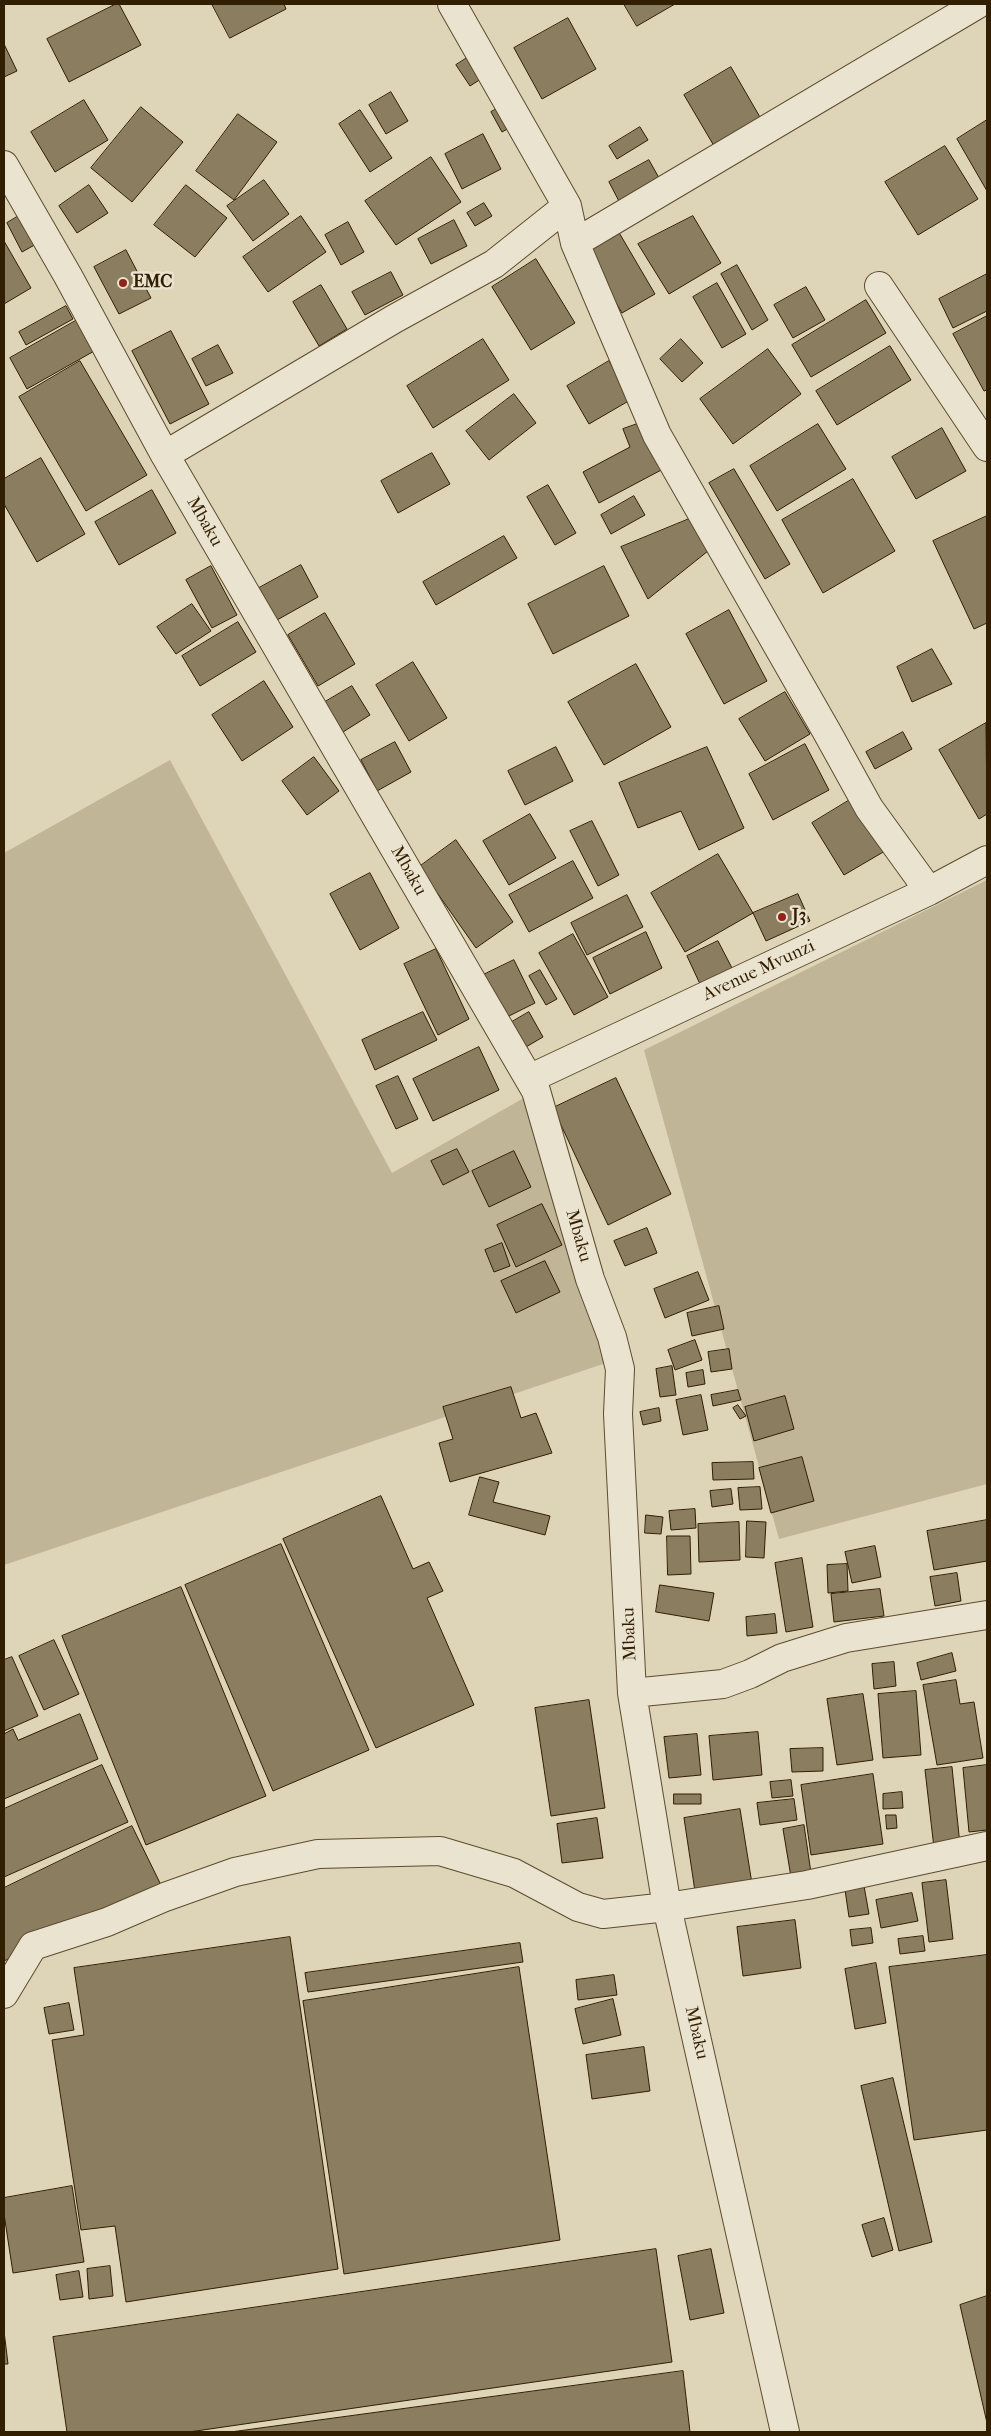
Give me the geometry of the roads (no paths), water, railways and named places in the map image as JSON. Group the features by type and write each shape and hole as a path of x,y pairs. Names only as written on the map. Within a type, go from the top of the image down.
{"street":[{"path":"452,4 567,206 575,243 657,435 869,808 929,891"},
{"path":"575,243 978,4"},
{"name":"Mbaku","path":"4,165 68,276 165,455 536,1091 590,1279 612,1337 620,1369 618,1414 632,1694 667,1907 785,2432"},
{"path":"165,455 394,319 494,264 567,206"},
{"path":"879,286 987,447"},
{"name":"Avenue Mvunzi","path":"529,1079 929,891 987,860"},
{"path":"632,1694 722,1684 750,1674 782,1658 846,1638 987,1615"},
{"path":"4,1994 33,1946 107,1922 165,1896 235,1872 318,1854 440,1851 514,1874 578,1907 603,1914 667,1907 807,1885 987,1846"}],"place":[{"name":"EMC","path":"123,283"},
{"name":"J3","path":"782,917"}]}
